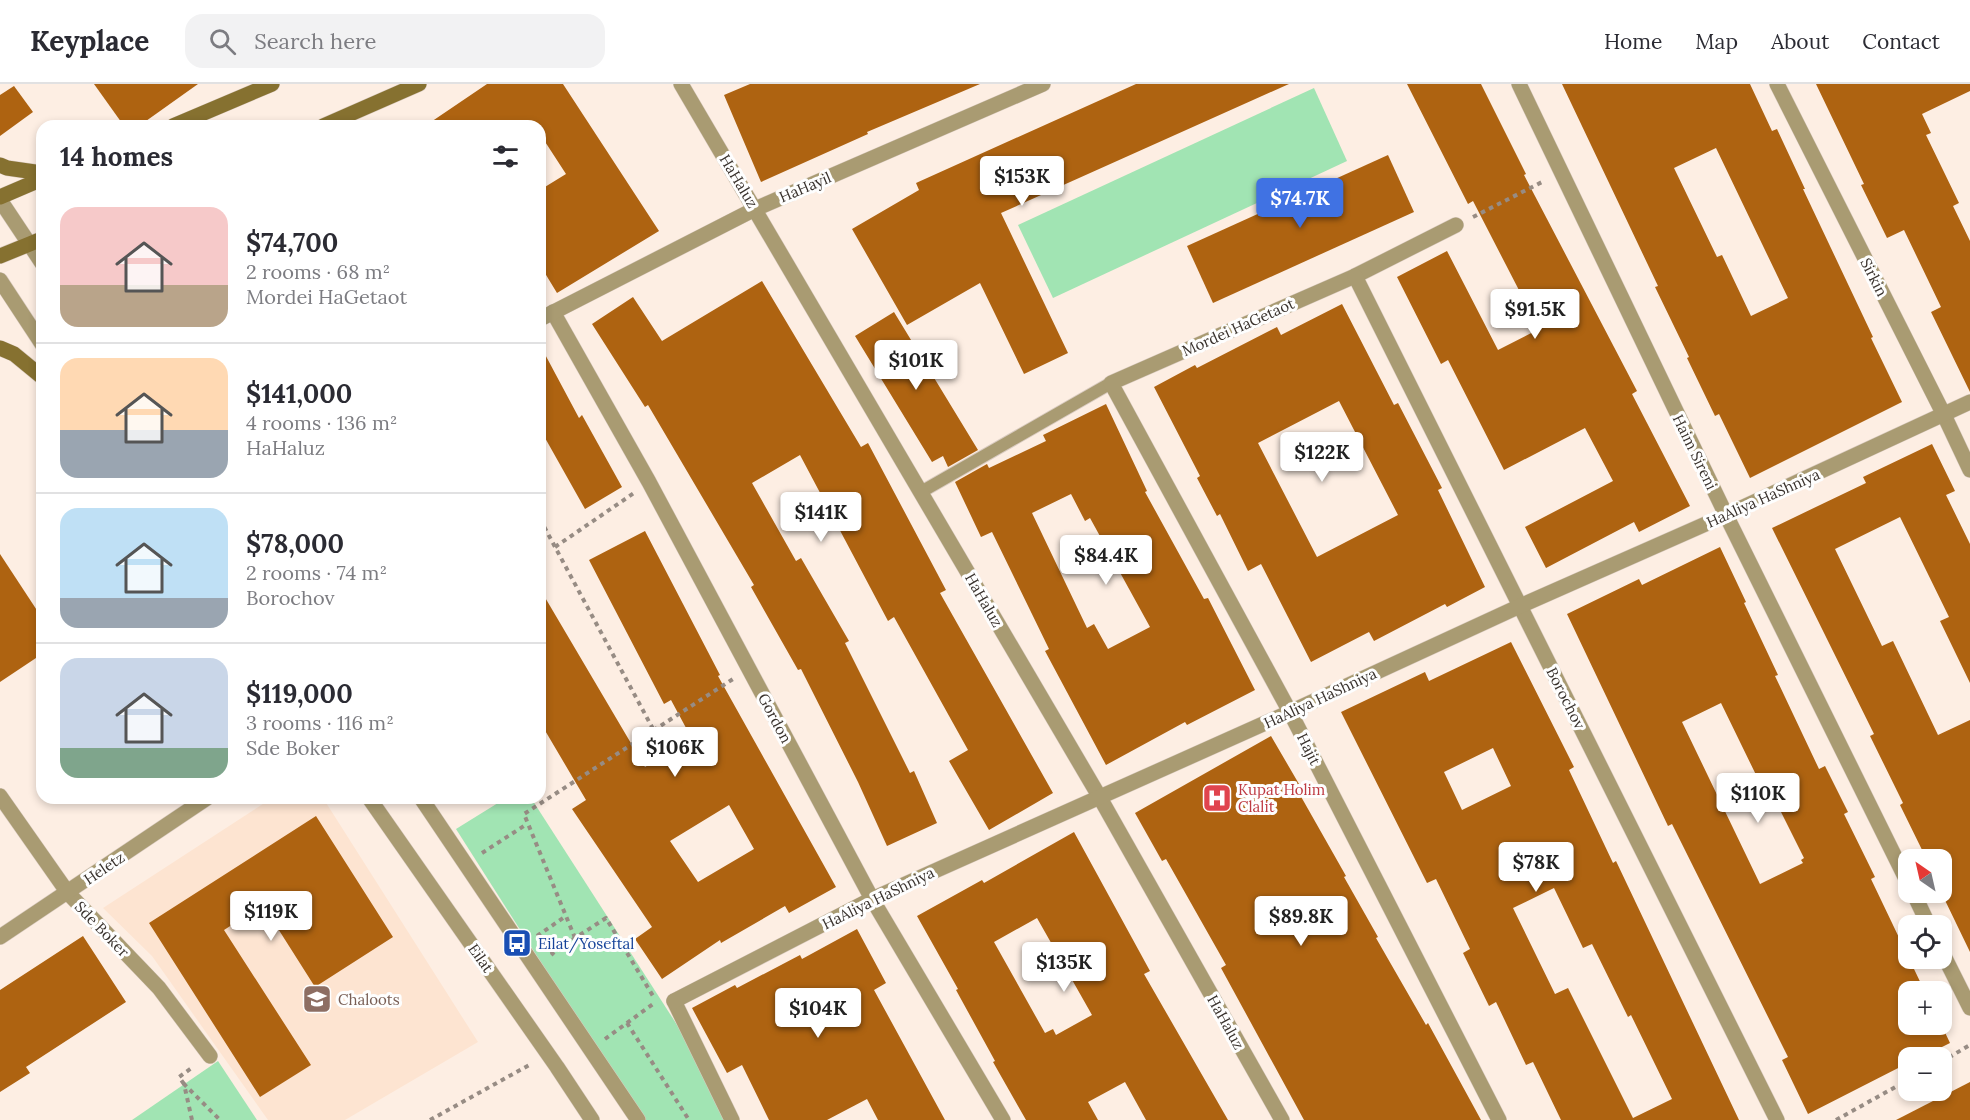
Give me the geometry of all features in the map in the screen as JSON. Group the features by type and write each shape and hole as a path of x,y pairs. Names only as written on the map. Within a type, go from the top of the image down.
{"main road":[{"path":"187,120 272,84"},
{"path":"337,120 419,84"},
{"path":"0,165 36,172"},
{"path":"0,198 36,182"},
{"path":"0,256 36,242"},
{"path":"0,348 14,354 36,372"}],"street":[{"name":"HaHaluz","path":"681,84 1099,796 1282,1120"},
{"name":"HaHayil","path":"547,315 755,209 1043,84"},
{"name":"Haim Sireni","path":"1519,84 1726,515 1898,863"},
{"name":"Sirkin","path":"1777,84 1970,470"},
{"path":"0,198 36,242"},
{"name":"Mordei HaGetaot","path":"1111,383 1355,276 1456,225"},
{"name":"Borochov","path":"1355,276 1777,1120"},
{"path":"0,280 36,335"},
{"name":"Gordon","path":"547,315 649,482 872,899 1003,1120"},
{"name":"Hajit","path":"1111,383 1290,712 1498,1120"},
{"name":"HaAliya HaShniya","path":"732,1120 674,1001 872,899 1726,515 1970,402"},
{"name":"Sde Boker","path":"0,796 68,893 159,988 210,1056"},
{"name":"Heletz","path":"0,937 198,804"},
{"name":"Eilat","path":"373,804 592,1120"},
{"path":"424,804 638,1120"},
{"path":"1950,969 1970,1008"}],"lane":[{"name":"Mordei HaGetaot","path":"921,492 1111,383"}],"path":[{"path":"1456,225 1561,173"},
{"path":"555,547 649,482"},
{"path":"546,530 653,729"},
{"path":"546,800 749,669"},
{"path":"539,804 524,814 576,938"},
{"path":"465,864 527,824"},
{"path":"521,946 566,916"},
{"path":"558,962 552,953 606,918 657,1002 591,1049"},
{"path":"627,1023 689,1120"},
{"path":"603,1027 609,1036"},
{"path":"1952,1056 1970,1045"},
{"path":"430,1120 548,1054"},
{"path":"192,1120 184,1084 220,1120"},
{"path":"1836,1120 1898,1086"}],"shaded area":[{"name":"Chaloots","path":"263,804 327,804 478,1042 345,1120 268,1120 152,956 103,908"}],"green space":[{"path":"1314,88 1347,161 1053,298 1018,225"},
{"path":"496,804 535,804 690,1045 726,1120 641,1120 456,829"},
{"path":"218,1061 257,1120 132,1120"}],"building":[{"path":"94,84 198,84 147,120 120,120"},
{"path":"487,84 563,84 659,231 557,293 546,275 546,186 566,174 546,143 546,120 434,120"},
{"path":"750,84 980,84 867,132 868,134 761,182 724,95"},
{"path":"1136,84 1289,84 1001,213 1068,353 1024,374 980,283 907,325 852,229 919,190 916,183"},
{"path":"1407,84 1481,84 1526,174 1524,175 1637,391 1632,394 1690,506 1639,532 1634,522 1546,568 1525,527 1613,481 1585,428 1504,470 1448,360 1441,364 1397,277 1447,251 1498,350 1539,329 1473,201 1468,204"},
{"path":"1562,84 1750,84 1772,131 1777,129 1902,402 1750,478 1719,414 1715,416 1687,358 1689,357 1655,287 1658,286","holes":["1716,148 1788,298 1751,316 1722,255 1717,257 1674,168"]},
{"path":"1816,84 1970,84 1970,91 1922,114 1931,133 1926,135 1959,203 1953,206 1970,241 1970,392 1931,312 1941,307 1904,230 1887,238"},
{"path":"14,86 33,112 0,136 0,95"},
{"path":"1388,155 1414,212 1213,303 1187,246"},
{"path":"762,281 861,447 868,443 946,590 940,593 1053,793 989,830 949,761 968,750 894,617 888,621 800,455 752,483 796,561 801,558 849,641 845,643 910,773 914,771 937,823 887,846 858,782 801,669 798,670 751,587 754,585 648,405 645,407 592,324 633,297 662,341"},
{"path":"1342,304 1394,405 1398,403 1442,488 1438,490 1485,587 1447,607 1445,604 1374,641 1369,632 1311,662 1261,564 1248,571 1220,514 1217,516 1197,478 1200,476 1154,387 1277,327 1281,335","holes":["1339,401 1398,515 1317,557 1258,443"]},
{"path":"894,312 978,450 948,467 943,456 932,462 855,336"},
{"path":"546,356 579,418 582,415 622,487 585,509 546,440"},
{"path":"1106,404 1147,491 1145,492 1204,599 1208,598 1255,690 1187,725 1185,722 1106,765 1045,651 1049,649 992,532 981,537 955,482 987,464 989,468 1046,441 1043,435","holes":["1071,494 1085,521 1090,518 1150,627 1108,649 1094,624 1087,628 1032,513"]},
{"path":"1932,444 1955,491 1946,495 1970,544 1970,683 1940,621 1949,617 1900,517 1835,549 1882,646 1893,641 1938,735 1970,720 1970,952 1946,903 1952,903 1952,849 1922,849 1900,805 1903,803 1870,736 1874,734 1772,528 1866,483 1863,477"},
{"path":"645,531 720,675 718,676 836,887 789,913 785,906 721,943 720,940 662,979 635,939 652,927 572,809 586,800 546,732 546,599 645,767 692,739 671,700 664,704 589,560","holes":["729,805 754,849 698,882 670,841"]},
{"path":"1720,547 1778,675 1775,676 1819,769 1825,766 1848,812 1844,814 1875,877 1871,879 1898,936 1898,969 1914,969 1920,981 1898,981 1898,1035 1946,1035 1950,1043 1942,1047 1898,1047 1898,1068 1808,1114 1782,1060 1788,1057 1672,824 1668,826 1567,614 1639,579 1642,585","holes":["1721,703 1759,781 1764,778 1804,858 1801,860 1803,863 1760,884 1682,722"]},
{"path":"0,554 36,609 36,658 0,682"},
{"path":"1511,642 1574,767 1569,770 1613,863 1616,861 1739,1120 1561,1120 1533,1062 1526,1065 1496,1002 1489,1006 1463,953 1470,949 1436,879 1427,883 1341,712 1425,672 1429,681","holes":["1493,748 1511,786 1462,810 1444,772","1554,888 1583,948 1592,944 1628,1017 1631,1015 1672,1099 1633,1118 1568,988 1555,994 1513,908"]},
{"path":"1271,736 1299,784 1295,786 1346,876 1344,877 1378,937 1376,938 1426,1025 1428,1023 1481,1120 1304,1120 1221,968 1226,965 1166,859 1162,861 1135,813"},
{"path":"316,816 393,937 315,987 263,905 224,930 311,1065 260,1097 149,923"},
{"path":"1074,832 1150,971 1144,974 1228,1120 1146,1120 1125,1082 1088,1102 1098,1120 1026,1120 917,916 982,880 984,883","holes":["1037,918 1092,1015 1056,1035 1053,1029 1045,1033 994,942"]},
{"path":"857,929 886,983 874,990 945,1120 878,1120 867,1099 827,1120 769,1120 742,1065 727,1073 692,1008 735,985 737,988 800,955 802,959"},
{"path":"83,936 126,1002 26,1067 30,1073 0,1092 0,990"},
{"path":"1970,1082 1970,1120 1896,1120 1933,1101 1952,1101 1952,1091"}],"place":[{"name":"Kupat Holim Clalit","path":"1217,798"},
{"name":"Eilat/Yoseftal","path":"517,943"},
{"name":"Chaloots","path":"317,999"}]}
